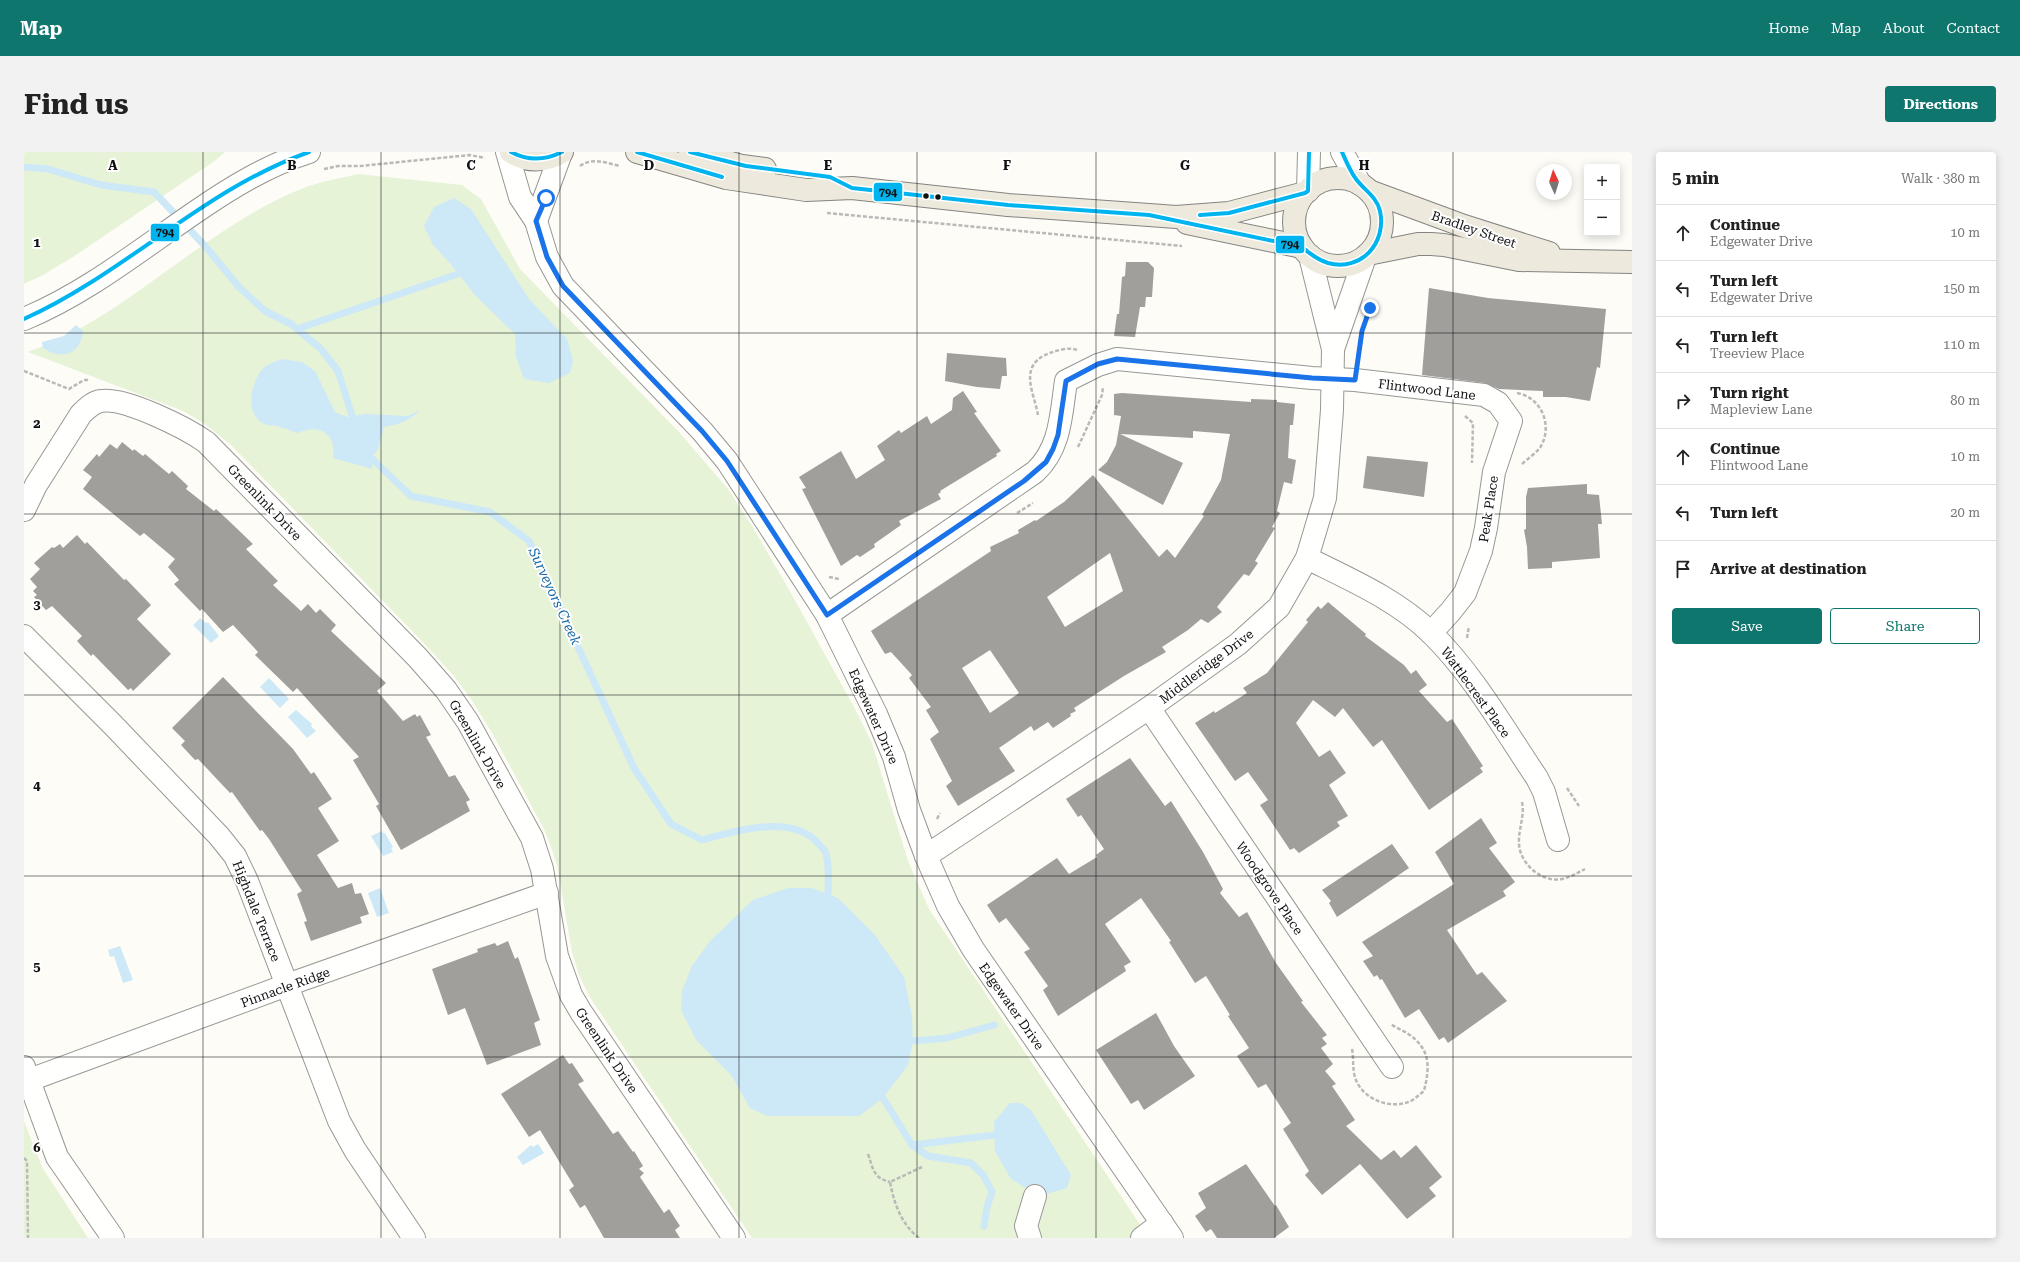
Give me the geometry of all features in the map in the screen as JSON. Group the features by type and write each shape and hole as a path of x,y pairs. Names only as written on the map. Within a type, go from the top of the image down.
{"main road":[{"path":"511,152 523,158 536,160 549,158 561,152"},
{"path":"637,152 726,178 806,190 852,188 1008,205 1176,217 1229,213 1306,192"},
{"path":"690,152 746,166 830,177 852,188"},
{"path":"1149,215 1306,252 1322,263 1337,266 1356,262 1366,255 1379,237 1381,218 1379,208 1364,188 1351,181 1333,179 1319,183 1306,192 1298,203 1294,225 1297,237 1306,252"},
{"name":"Bradley Street","path":"1364,188 1506,240 1581,261"},
{"name":"Bradley Street","path":"1366,255 1418,244 1431,244 1519,260 1632,262"}],"street":[{"path":"536,221 561,152"},
{"path":"1306,192 1309,152"},
{"path":"1342,152 1364,188"},
{"name":"Edgewater Drive","path":"499,158 520,197 536,221 547,257 563,286 702,431 727,461 827,615 876,714 894,757 909,810 926,856 948,906 973,949 1167,1230"},
{"path":"24,319 67,299 205,206 274,164 313,161"},
{"name":"Middleridge Drive","path":"1306,252 1333,349"},
{"name":"Middleridge Drive","path":"926,856 1149,708 1238,644 1279,607 1306,558 1325,498 1332,410 1333,349 1366,255"},
{"name":"Flintwood Lane","path":"827,615 1024,481 1046,462 1058,435 1066,381 1098,364 1117,359 1355,380 1484,395 1498,403 1511,421"},
{"name":"Greenlink Drive","path":"24,510 36,485 81,414 95,403 110,401 139,409 183,427 206,442 418,658 446,690 468,722 532,838 539,855 547,892 557,956 571,995 580,1012 734,1238"},
{"name":"Peak Place","path":"1431,633 1465,593 1481,551 1494,472 1511,421"},
{"name":"Wattlecrest Place","path":"1306,558 1391,602 1431,633 1457,663 1537,778 1544,792 1558,840"},
{"name":"Highdale Terrace","path":"24,636 113,725 227,845 241,867 247,881 332,1106 346,1136 414,1238"},
{"name":"Woodgrove Place","path":"1149,708 1392,1067"},
{"name":"Pinnacle Ridge","path":"26,1076 547,892"},
{"path":"26,1076 57,1156 112,1238"},
{"path":"1030,1238 1026,1226 1028,1215 1035,1196"},
{"path":"1142,1238 1167,1230"}],"path":[{"path":"313,161 338,166 360,166 470,155 485,158 499,158"},
{"path":"1355,380 1361,338"},
{"path":"1515,392 1527,394 1538,404 1545,418 1545,434 1541,447 1516,468"},
{"path":"1459,412 1473,423 1472,465"},
{"path":"1468,644 1466,635 1471,623"},
{"path":"1566,786 1579,806"},
{"path":"868,1154 877,1177 881,1180 890,1182 922,1167"},
{"path":"24,1158 27,1161 28,1238"},
{"path":"890,1182 893,1198 898,1210 909,1230 919,1238"}],"green space":[{"path":"24,152 225,152 216,160 76,255 43,275 24,284"},
{"path":"358,174 462,185 481,199 520,269 679,432 728,489 752,526 787,586 854,707 872,743 908,861 929,909 1149,1238 752,1238 589,996 579,975 572,952 557,865 543,827 491,731 471,699 454,676 419,638 231,445 205,424 183,411 28,352 67,336 101,316 245,217 306,187 325,181"},
{"path":"24,1121 42,1167 88,1238 24,1238"}],"water":[{"path":"454,198 471,209 529,299 567,339 573,361 570,373 549,383 524,379 516,357 515,334 475,295 449,262 433,245 424,226 434,207"},
{"path":"76,325 83,331 79,345 74,350 69,353 57,354 43,348 42,342 64,336"},
{"path":"282,359 302,362 315,371 335,412 347,417 366,414 407,416 420,411 404,422 384,427 378,449 373,456 372,469 333,458 334,450 332,443 325,433 313,429 298,433 277,426 266,425 254,414 251,399 257,377 265,367"},
{"path":"200,618 206,623 208,622 219,636 211,643 193,625"},
{"path":"269,678 289,699 280,708 260,687"},
{"path":"296,710 312,724 311,726 316,731 307,738 288,717"},
{"path":"382,831 385,833 393,847 391,848 393,852 383,856 371,836"},
{"path":"380,888 389,913 377,917 368,893"},
{"path":"788,888 812,888 838,898 875,935 904,977 912,1016 913,1041 908,1065 883,1098 859,1116 767,1116 750,1108 731,1075 696,1040 681,1010 682,991 692,966 710,941 753,900"},
{"path":"120,946 133,980 123,983 114,956 110,957 108,950"},
{"path":"1010,1103 1021,1103 1031,1110 1071,1175 1067,1188 1040,1196 1011,1179 995,1151 994,1122"},
{"path":"538,1144 544,1153 523,1165 517,1157 531,1145 533,1147"}],"building":[{"path":"1126,262 1148,262 1154,268 1152,297 1146,297 1145,307 1140,307 1135,337 1114,336 1117,314 1119,314 1122,277 1125,276"},
{"path":"1429,288 1488,298 1606,309 1600,368 1597,367 1590,401 1566,397 1543,397 1543,391 1499,389 1485,383 1422,375"},
{"path":"947,353 1006,358 1007,376 1002,376 1000,389 977,387 945,381"},
{"path":"963,391 977,412 974,413 1001,451 996,454 997,456 940,491 941,492 938,494 941,499 899,521 901,525 874,544 875,547 860,557 857,555 841,566 802,489 806,488 799,477 841,451 856,479 885,460 877,446 899,430 901,433 927,416 931,424 952,410 953,398"},
{"path":"1122,393 1251,402 1251,399 1277,400 1277,402 1295,404 1293,425 1290,425 1288,458 1296,460 1292,484 1284,482 1277,511 1280,513 1272,527 1275,528 1255,561 1258,563 1249,576 1244,574 1217,607 1222,612 1208,623 1201,619 1188,630 1162,647 1166,652 1124,676 1074,708 1076,711 1070,714 1071,716 1053,728 1048,722 1034,731 1031,726 999,748 1015,771 958,806 946,786 952,781 930,739 939,732 926,710 931,707 909,678 912,675 891,652 885,654 871,631 991,551 990,547 1019,533 1018,530 1035,520 1036,521 1064,502 1093,475 1159,557 1167,549 1175,558 1204,516 1202,515 1221,480 1230,434 1193,431 1193,438 1120,434 1183,463 1163,505 1098,470 1107,462 1116,445 1121,416 1114,415 1114,394","holes":["1110,553 1123,591 1065,627 1047,597","990,650 1019,693 990,713 962,668"]},
{"path":"122,442 133,451 134,449 143,456 145,454 169,474 172,471 188,486 186,489 214,511 216,509 229,521 253,544 246,549 278,581 273,585 301,611 308,604 316,613 320,609 336,625 331,631 386,683 377,691 403,721 415,714 417,717 420,715 431,735 426,737 449,777 455,775 470,800 466,802 470,811 401,850 376,806 379,804 353,760 359,757 297,688 293,692 255,655 258,652 233,625 223,632 202,609 200,611 174,584 179,580 168,567 175,559 144,533 140,536 83,489 92,477 83,470 97,454 99,457 110,444 117,449"},
{"path":"1367,456 1428,462 1424,497 1363,488"},
{"path":"1587,484 1587,494 1599,495 1602,524 1598,524 1600,558 1552,562 1552,568 1528,569 1527,547 1524,530 1526,529 1526,497 1528,488"},
{"path":"77,535 85,544 87,542 151,605 137,619 171,654 133,691 131,688 128,690 93,654 91,656 77,641 82,636 52,606 46,610 34,597 37,595 33,591 37,587 30,579 40,569 34,563 52,547 54,548 60,544 63,548"},
{"path":"1328,602 1366,634 1365,636 1404,665 1411,674 1416,670 1427,685 1419,691 1447,722 1452,719 1483,766 1480,768 1483,772 1429,810 1382,740 1373,747 1343,708 1335,717 1313,700 1296,723 1319,757 1330,750 1346,773 1329,785 1348,816 1337,822 1340,826 1299,853 1294,848 1290,850 1260,805 1268,800 1248,772 1235,781 1195,723 1214,711 1215,713 1247,693 1243,688 1267,673 1308,622 1306,620 1318,606 1321,609"},
{"path":"223,677 293,749 311,774 314,772 332,799 318,808 339,841 317,855 338,888 352,883 355,894 361,893 369,914 360,917 362,923 311,941 304,922 307,921 297,894 302,891 269,839 262,830 260,831 232,792 230,793 198,759 195,760 181,745 185,741 172,728"},
{"path":"1130,758 1165,806 1171,801 1203,852 1223,889 1220,893 1239,917 1247,912 1276,963 1303,1001 1301,1002 1327,1035 1322,1038 1327,1044 1321,1048 1333,1064 1325,1071 1336,1084 1332,1086 1355,1120 1346,1126 1381,1160 1394,1150 1401,1158 1416,1145 1442,1177 1429,1188 1436,1196 1407,1219 1360,1164 1322,1195 1305,1175 1309,1171 1283,1129 1291,1123 1266,1084 1258,1088 1237,1056 1249,1048 1228,1016 1230,1015 1206,976 1195,983 1169,942 1171,941 1141,898 1105,924 1131,962 1124,966 1126,971 1058,1016 1043,990 1048,986 1024,952 1030,949 1006,918 999,923 987,905 1057,858 1069,874 1097,857 1096,855 1104,849 1081,815 1078,817 1066,799"},
{"path":"1481,818 1497,843 1489,848 1515,882 1503,891 1506,896 1447,930 1477,975 1482,972 1507,1001 1448,1043 1444,1037 1439,1040 1419,1009 1405,1018 1382,979 1380,980 1377,975 1374,977 1363,961 1373,956 1362,942 1454,884 1435,852"},
{"path":"1392,844 1409,868 1337,917 1329,903 1331,901 1322,890"},
{"path":"508,941 515,959 518,957 540,1020 534,1023 541,1045 487,1065 465,1008 448,1015 432,969 478,952 477,949 495,943 497,946"},
{"path":"1156,1013 1174,1046 1195,1076 1144,1110 1138,1100 1131,1104 1096,1050"},
{"path":"563,1055 569,1064 572,1063 584,1081 578,1084 613,1134 618,1131 633,1152 634,1151 643,1166 639,1169 644,1173 640,1177 664,1213 669,1209 680,1226 675,1230 680,1238 604,1238 585,1205 580,1208 569,1190 574,1186 540,1130 529,1137 501,1094"},
{"path":"1246,1164 1275,1206 1276,1205 1289,1227 1274,1238 1217,1238 1211,1229 1206,1232 1195,1216 1206,1208 1198,1193"}],"waterway":[{"name":"Surveyors Creek","path":"24,167 48,169 101,185 154,192 206,247 239,287 265,311 291,324 321,349 338,371 355,425"},
{"path":"297,329 458,274"},
{"name":"Surveyors Creek","path":"366,453 411,496 490,512 529,541 634,768 671,824 702,840 745,829 761,827 792,829 806,834 817,842 825,851 827,856 828,895"},
{"path":"913,1041 947,1038 994,1025"},
{"path":"883,1098 912,1145 928,1156 971,1163 984,1176 992,1192 987,1207 984,1226"},
{"path":"912,1145 995,1135"}],"transit line":[{"name":"794","path":"24,319 97,279 235,187 271,168 309,152"},
{"name":"794","path":"511,152 524,157 536,159 549,157 562,152"},
{"name":"794","path":"637,152 722,177"},
{"name":"794","path":"690,152 746,166 830,177 852,188 1008,205 1149,215 1302,247 1321,260 1340,265 1361,259 1369,252 1375,244 1381,223 1380,211 1376,202 1354,176 1342,152"},
{"name":"794","path":"1200,215 1229,213 1305,193 1308,191 1309,152"}],"route":[{"path":"546,198 536,221 541,242 547,257 563,286 582,308 702,431 727,461 827,615 1024,481 1046,462 1058,435 1066,381 1098,364 1117,359 1312,378 1355,380 1362,331 1370,308"}]}
